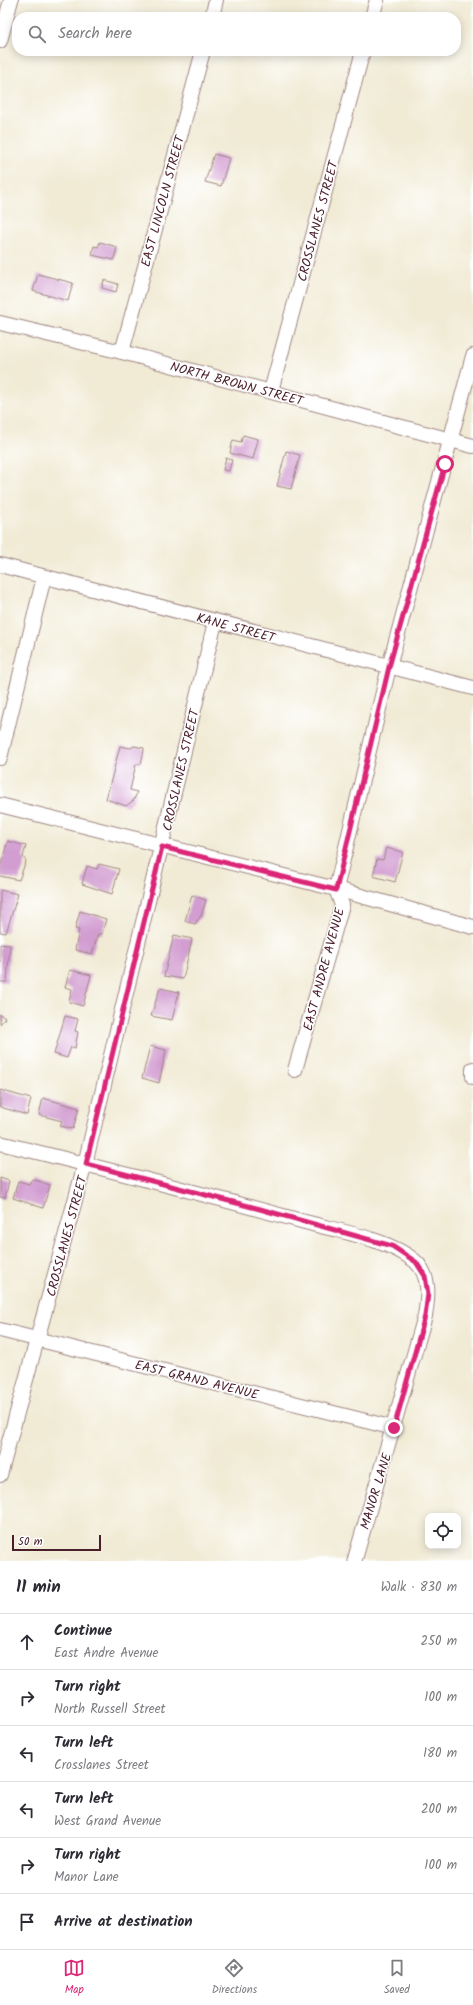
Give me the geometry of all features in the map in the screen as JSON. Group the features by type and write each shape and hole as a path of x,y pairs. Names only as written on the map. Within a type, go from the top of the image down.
{"street":[{"path":"0,41 11,0"},
{"path":"213,12 216,0"},
{"path":"373,12 377,0"},
{"name":"EAST LINCOLN STREET","path":"122,352 202,56"},
{"name":"CROSSLANES STREET","path":"271,392 362,56"},
{"name":"NORTH BROWN STREET","path":"0,323 122,352 473,446"},
{"name":"EAST ANDRE AVENUE","path":"295,1070 342,905 336,890 389,667 473,356"},
{"name":"KANE STREET","path":"0,565 473,688"},
{"path":"0,758 44,577"},
{"name":"CROSSLANES STREET","path":"0,1475 86,1164 215,622"},
{"path":"0,805 473,926"},
{"path":"473,1069 473,1077"},
{"path":"0,1143 86,1164"},
{"name":"MANOR LANE","path":"86,1164 260,1209 392,1246 416,1262 425,1276 428,1294 425,1316 355,1560"},
{"name":"EAST GRAND AVENUE","path":"0,1330 394,1428"}],"building":[{"path":"214,154 229,158 221,186 205,182"},
{"path":"100,242 117,247 114,260 92,255 94,246 98,247"},
{"path":"38,274 73,283 68,301 33,291"},
{"path":"104,280 118,284 116,292 102,288"},
{"path":"243,435 258,439 253,459 230,453 233,440 241,442"},
{"path":"286,451 300,455 291,489 277,486"},
{"path":"226,458 232,460 229,471 223,470"},
{"path":"120,746 144,748 141,764 136,764 130,790 137,792 134,800 126,806 106,799"},
{"path":"8,841 26,846 23,857 26,861 19,880 0,876 0,867"},
{"path":"386,848 403,852 395,882 373,876 377,859 383,860"},
{"path":"99,864 119,869 112,894 82,884 87,866 97,869"},
{"path":"0,890 18,894 6,933 0,932"},
{"path":"192,895 206,900 201,916 195,924 185,921"},
{"path":"80,911 106,919 102,934 98,934 92,954 75,950 79,930 75,929"},
{"path":"174,935 192,939 183,979 164,976"},
{"path":"0,944 10,945 7,982 0,982"},
{"path":"70,970 91,975 83,1006 69,1002 72,989 65,987"},
{"path":"160,988 179,992 172,1020 151,1016"},
{"path":"0,1014 5,1018 0,1024"},
{"path":"65,1016 78,1019 75,1031 78,1032 75,1048 71,1047 67,1058 54,1054"},
{"path":"150,1046 166,1050 159,1083 142,1078"},
{"path":"0,1090 31,1099 27,1115 0,1107"},
{"path":"43,1098 79,1108 73,1129 60,1126 62,1121 39,1115"},
{"path":"0,1178 9,1181 5,1198 0,1197"},
{"path":"32,1179 50,1185 43,1208 13,1198 18,1181 29,1184"}],"route":[{"path":"394,1428 425,1316 428,1294 425,1276 416,1262 392,1246 260,1209 86,1164 162,847 336,890 389,667 445,464"}]}
